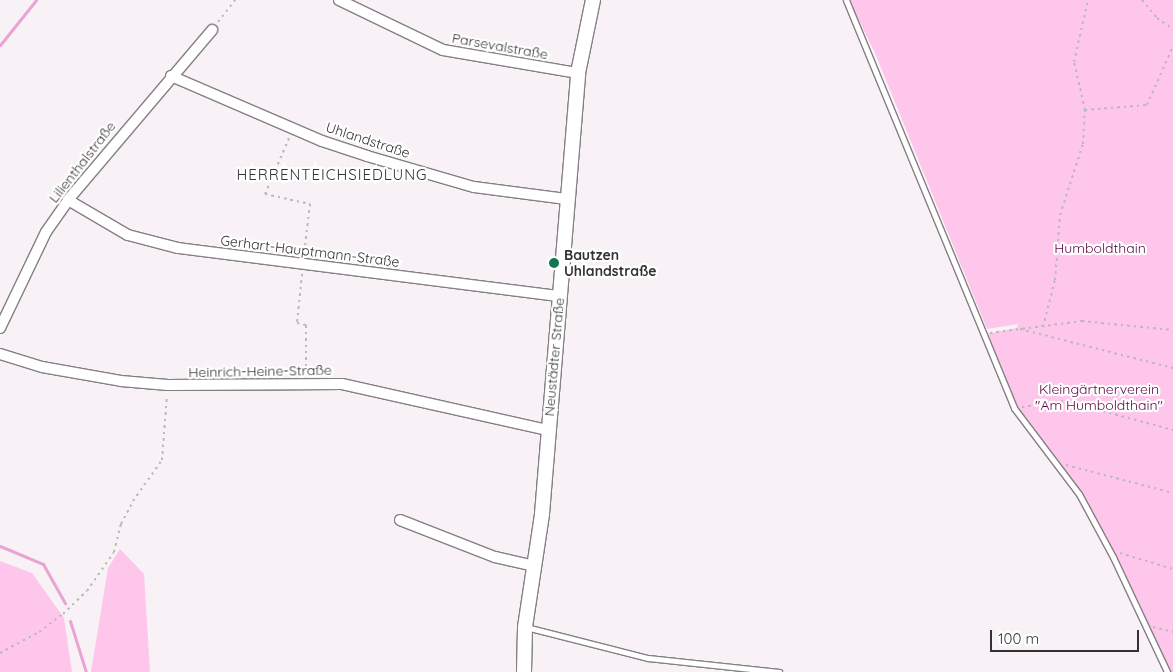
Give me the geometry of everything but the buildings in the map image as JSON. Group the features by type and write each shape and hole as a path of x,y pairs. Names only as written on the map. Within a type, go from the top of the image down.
{"street":[{"name":"Parsevalstraße","path":"339,0 444,50 578,73"},
{"name":"Neustädter Straße","path":"524,672 526,627 535,566 548,430 578,73 593,0"},
{"name":"Lilienthalstraße","path":"0,328 46,232 68,200 171,76 212,30"},
{"name":"Uhlandstraße","path":"171,76 293,128 367,156 474,187 566,199"},
{"name":"Gerhart-Hauptmann-Straße","path":"68,200 128,235 178,248 559,296"},
{"name":"Heinrich-Heine-Straße","path":"0,354 42,367 121,381 168,385 306,382 366,388 548,430"},
{"path":"400,520 494,557 535,566"}],"lane":[{"path":"846,0 1014,408 1079,494 1109,550 1167,672"},
{"path":"526,627 648,658 779,672"}],"path":[{"path":"212,30 235,0"},
{"path":"1043,327 1055,280 1060,215 1083,144 1085,110 1074,62 1088,0"},
{"path":"1142,0 1157,18 1173,30"},
{"path":"1085,110 1147,105 1173,46"},
{"path":"293,128 265,194 310,204 297,323 306,325 306,382"},
{"path":"985,334 1017,328 1043,327 1082,321 1173,330"},
{"path":"1017,328 1173,368"},
{"path":"0,653 39,632 63,614 87,591 114,552 122,524 133,501 162,460 168,385"},
{"path":"1014,408 1065,401 1173,430"},
{"path":"1056,463 1173,493"},
{"path":"1109,550 1173,569"},
{"path":"1145,625 1173,632"}],"green space":[{"path":"849,0 1173,0 1173,672 1167,672 1079,494 1014,408 985,334 1017,328 1018,324 987,329 875,53"},
{"path":"120,549 144,574 150,672 91,672 108,568"},
{"path":"0,561 32,573 64,618 72,672 0,672"}],"waterway":[{"path":"0,45 36,0"},
{"path":"0,546 43,564 65,603"},
{"path":"70,621 86,672"}],"place":[{"name":"Bautzen Uhlandstraße","path":"554,263"}],"district":[{"name":"HERRENTEICHSIEDLUNG","path":"332,175"}],"park label":[{"name":"Humboldthain","path":"1100,248"},
{"name":"Kleingärtnerverein \"Am Humboldthain\"","path":"1099,398"}]}
